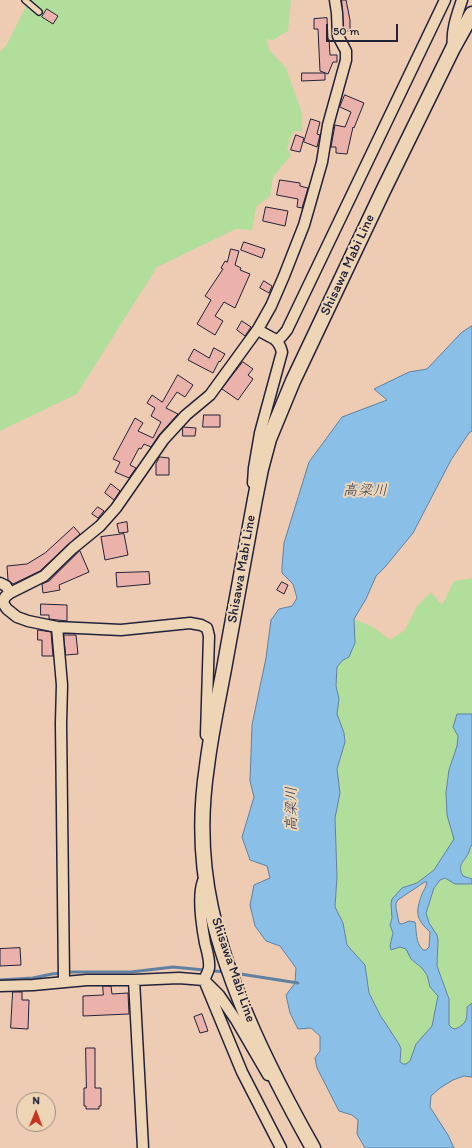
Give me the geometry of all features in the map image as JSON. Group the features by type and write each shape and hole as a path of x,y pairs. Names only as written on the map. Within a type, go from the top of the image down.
{"main road":[{"name":"Shisawa Mabi Line","path":"313,1148 292,1111 260,1046 233,981 221,944 211,907 206,874 203,819 206,767 255,498 261,469 270,439 292,381 382,191 453,48 472,14"}],"street":[{"path":"210,747 206,736 209,645 207,628 190,623 121,630 56,627 17,617 1,603 4,597 10,593 44,576 73,548 100,526 116,508 164,439 186,415 210,395 258,329 271,306 304,225 322,162 328,125 346,60 346,51 338,36 335,0"},
{"path":"277,341 287,330 445,0"},
{"path":"453,48 452,38 462,0"},
{"path":"255,498 253,485 254,468 260,433 282,352 280,344 273,337 258,329"},
{"path":"0,583 6,586 10,593"},
{"path":"56,627 62,685 61,724 64,982"},
{"path":"206,874 201,886 201,914 209,962 209,968 204,980 242,1072 281,1148"},
{"path":"0,986 34,985 87,980 179,978 204,980 219,995 236,1020 272,1082 292,1111"},
{"path":"134,980 143,1148"}],"lane":[{"path":"25,0 39,12"}],"green space":[{"path":"29,0 291,0 288,31 273,40 267,39 269,50 286,68 302,113 302,132 294,131 291,136 287,149 291,155 273,177 270,196 256,207 252,230 236,229 157,267 77,394 0,431 0,51 6,46"},
{"path":"472,578 472,714 457,714 453,727 458,736 457,746 447,779 446,792 447,815 455,839 434,870 417,883 402,888 391,911 392,918 390,925 393,933 390,946 393,950 400,947 406,949 427,975 430,987 438,996 432,1026 416,1044 410,1061 403,1064 400,1062 401,1049 396,1038 391,1033 380,1015 369,993 365,965 347,945 343,923 335,907 337,877 335,818 340,793 337,769 345,742 344,733 337,714 339,699 336,686 337,667 343,660 349,657 355,643 354,619 373,627 390,640 405,630 417,606 431,592 442,605 454,581"},
{"path":"472,845 472,879 463,876 461,872 461,864 468,855"},
{"path":"445,878 455,884 472,884 472,1003 467,1007 464,1023 455,1029 449,1026 449,999 437,966 437,935 429,923 426,913 434,888 440,880"}],"water":[{"name":"高梁川","path":"472,326 472,431 469,433 451,460 413,533 376,576 366,599 354,619 355,643 349,657 343,660 337,667 336,686 339,699 337,714 344,733 345,742 337,769 340,793 335,818 337,877 335,907 343,923 347,945 365,965 369,993 380,1015 399,1044 401,1049 400,1062 406,1064 410,1061 416,1044 432,1026 438,996 430,987 427,975 422,968 411,959 406,949 400,947 391,950 390,946 393,933 390,925 392,918 391,904 392,899 402,888 417,883 434,870 454,839 447,815 446,792 449,770 457,746 458,736 453,727 457,714 472,714 472,845 469,853 461,864 461,872 463,876 472,879 472,884 455,884 445,878 440,880 434,888 426,913 429,923 437,935 437,966 449,999 449,1025 452,1028 455,1029 459,1027 466,1021 467,1007 472,1003 472,1077 464,1076 453,1080 431,1096 430,1107 448,1135 454,1148 365,1148 357,1134 358,1120 352,1115 339,1111 317,1068 315,1058 320,1051 320,1036 311,1028 298,1029 290,1013 286,995 295,983 296,968 280,946 266,941 255,926 250,905 254,885 270,878 267,866 250,860 242,837 254,797 250,781 252,725 266,658 271,620 279,609 292,606 297,598 293,584 282,573 284,543 309,462 342,417 387,400 374,389 409,372 427,369 461,333","holes":["427,882 418,906 419,919 430,932 429,947 426,950 423,950 417,940 415,922 409,921 402,924 399,923 396,903 398,900"]}],"building":[{"path":"342,0 346,0 350,20 350,31 344,31"},
{"path":"47,9 58,16 53,24 42,17"},
{"path":"327,18 330,55 337,55 337,62 333,62 328,74 320,71 318,29 314,29 314,19"},
{"path":"302,73 325,73 325,80 302,81"},
{"path":"345,95 364,103 354,128 353,127 347,154 336,153 336,147 331,147 335,125 345,127 351,112 340,107"},
{"path":"311,119 320,122 317,134 320,135 317,147 304,142"},
{"path":"296,135 304,138 300,152 291,150"},
{"path":"280,180 300,183 300,186 308,188 302,208 297,207 298,199 277,195"},
{"path":"266,207 288,211 285,226 263,221"},
{"path":"244,242 265,249 262,258 241,250"},
{"path":"231,249 239,251 235,265 241,268 240,270 250,274 235,308 224,302 215,316 223,321 215,335 197,324 211,300 205,296 223,269 221,268 225,261 227,262"},
{"path":"264,281 272,286 269,293 260,288"},
{"path":"242,321 251,327 245,336 237,330"},
{"path":"214,348 225,354 220,362 219,361 213,373 188,360 194,349 209,358"},
{"path":"243,362 253,369 248,375 253,379 238,400 222,389"},
{"path":"178,375 193,385 185,397 177,392 166,408 178,414 159,435 151,447 144,444 141,449 139,448 130,465 136,468 129,478 115,472 120,462 113,459 135,418 143,423 138,431 153,438 161,422 151,416 155,408 147,403 152,395 162,402"},
{"path":"204,415 220,415 220,427 203,427"},
{"path":"183,427 196,428 195,436 183,436"},
{"path":"160,457 169,458 169,475 156,475 156,464"},
{"path":"111,484 120,491 114,500 105,493"},
{"path":"98,507 104,511 98,518 92,514"},
{"path":"127,522 128,532 119,533 117,524"},
{"path":"74,527 80,534 40,571 13,584 8,580 7,566 27,564 45,553"},
{"path":"124,534 128,555 105,560 101,537"},
{"path":"80,551 89,572 59,585 60,590 43,593 42,584 49,581"},
{"path":"149,572 150,584 117,587 116,573"},
{"path":"282,582 288,585 284,594 277,590"},
{"path":"41,604 67,605 67,621 49,619 49,615 41,615"},
{"path":"38,630 51,632 53,656 42,656 42,640 38,640"},
{"path":"64,635 76,635 78,654 66,655"},
{"path":"20,948 21,965 0,966 0,949"},
{"path":"103,986 111,986 112,994 128,993 129,1014 83,1016 83,996 103,995"},
{"path":"13,992 22,992 22,1000 29,1000 28,1029 11,1028"},
{"path":"202,1014 208,1031 200,1033 194,1017"},
{"path":"86,1048 95,1048 95,1088 101,1088 101,1106 99,1106 99,1109 86,1109 86,1106 84,1106 84,1088 86,1088"}],"waterway":[{"path":"0,980 33,978 71,972 131,972 173,967 225,972"},
{"path":"234,973 298,983"}]}
